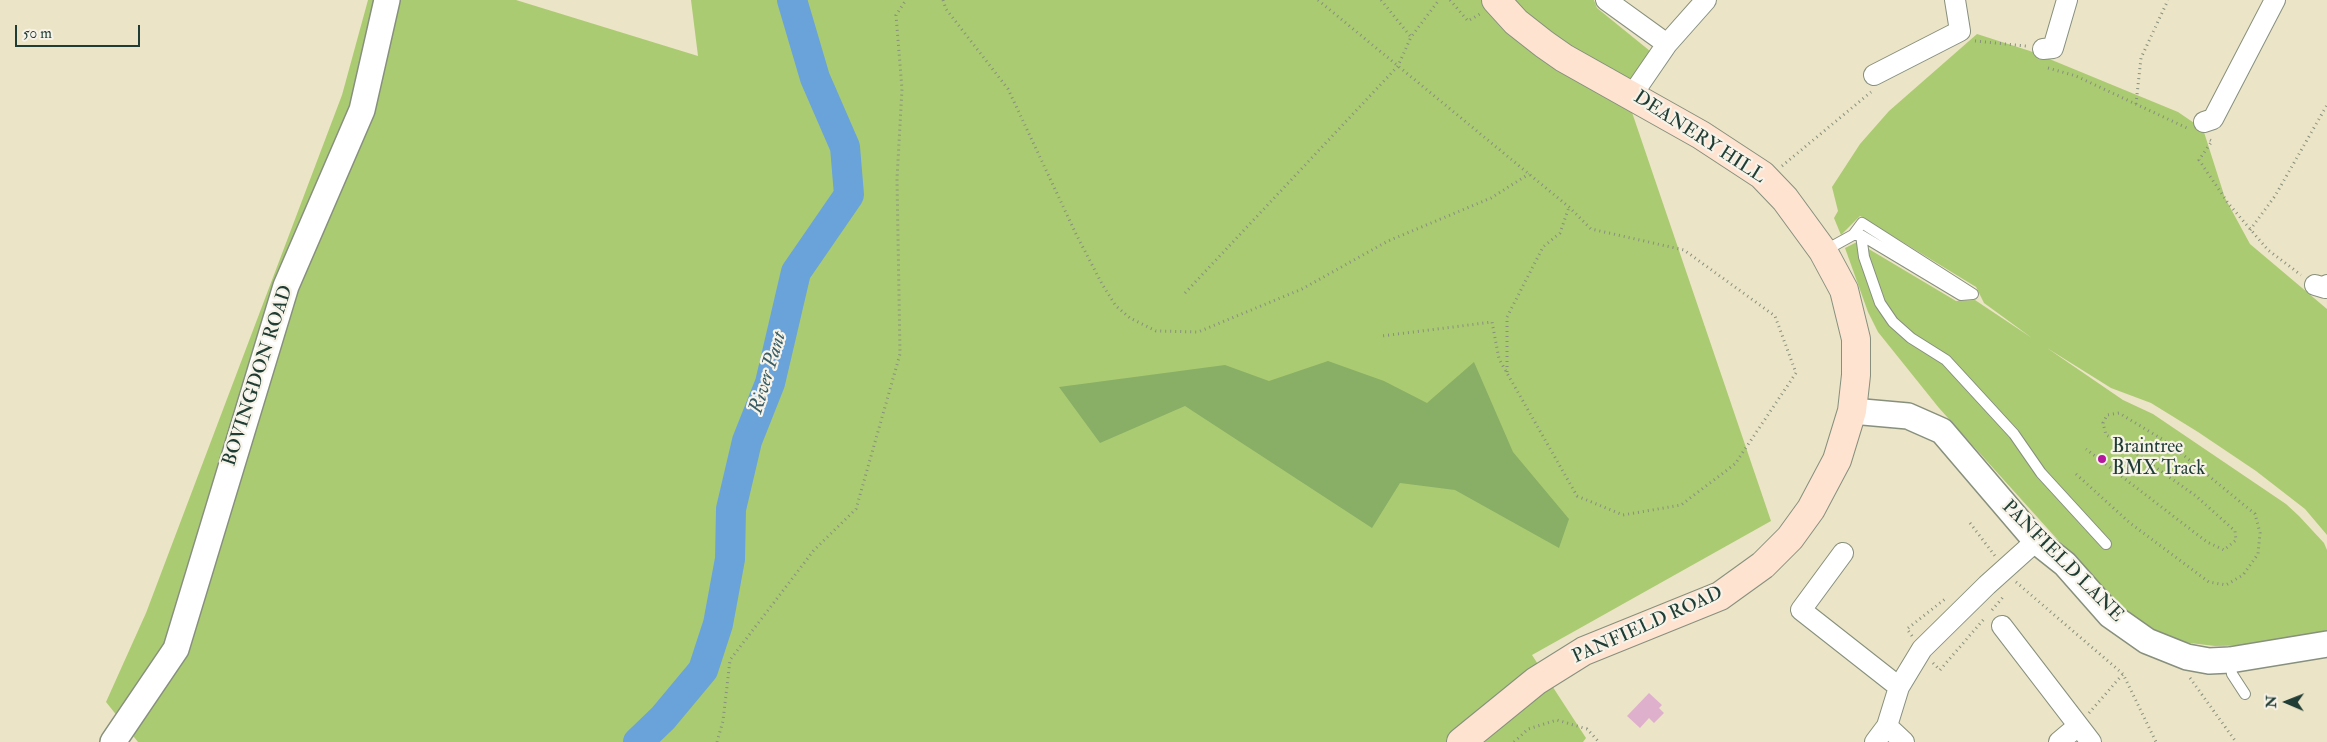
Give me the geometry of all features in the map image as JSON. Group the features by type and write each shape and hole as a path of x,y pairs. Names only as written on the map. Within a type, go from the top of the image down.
{"main road":[{"name":"DEANERY HILL","path":"1497,1 1516,22 1564,58 1701,135 1766,179 1785,199 1823,251 1844,290 1856,339 1856,375 1852,411"},
{"name":"PANFIELD ROAD","path":"1461,742 1536,681 1584,651 1720,596 1763,565 1790,538 1811,509 1837,460 1852,411"}],"street":[{"name":"BOVINGDON ROAD","path":"113,742 176,650 286,286 362,110 387,0"},
{"path":"1606,0 1667,44"},
{"path":"1632,95 1667,44 1706,0"},
{"path":"1875,82 1967,34 1955,0"},
{"path":"2051,50 2067,0"},
{"path":"2201,130 2213,119 2276,0"},
{"name":"PANFIELD LANE","path":"1852,411 1908,416 1942,430 2036,541 2065,564 2110,615 2147,641 2187,657 2208,661 2230,660 2327,644"},
{"path":"1875,742 1887,726 1899,688 1922,649 1987,585 2036,541"},
{"path":"1844,553 1801,610 1899,688"},
{"path":"2002,626 2091,742"},
{"path":"1887,726 1904,742"},
{"path":"2059,742 2078,726"}],"lane":[{"path":"1857,235 1961,295 1972,294 1862,223 1857,235 1880,303 1893,322 1911,338 1946,360 2014,434 2041,473 2106,544"},
{"path":"1823,251 1857,235"},
{"path":"2230,660 2232,674 2245,694"}],"path":[{"path":"717,742 723,721 730,660 814,550 856,509 900,354 897,179 902,89 896,15 906,0"},
{"path":"943,0 946,9 1008,89 1076,234 1102,284 1116,306 1130,318 1156,331 1198,332 1302,289 1388,241 1491,198 1529,174"},
{"path":"1318,0 1569,207 1591,230 1684,250 1775,316 1796,373 1736,464 1682,505 1622,515 1577,496 1498,359 1492,322 1382,336"},
{"path":"1381,0 1411,37"},
{"path":"1185,293 1398,66 1411,37 1439,0"},
{"path":"1450,0 1468,21 1497,1"},
{"path":"2136,104 2141,58 2168,0"},
{"path":"1967,34 1978,40 2051,50"},
{"path":"2051,50 2032,64 2076,76 2136,104 2201,130 2212,141 2199,160 2228,203 2268,250 2324,288"},
{"path":"1766,179 1868,94 1875,82"},
{"path":"2250,230 2275,196 2327,105"},
{"path":"1507,373 1507,316 1543,247 1560,233 1569,207"},
{"path":"2076,474 2130,523 2209,582 2226,585 2243,575 2258,554 2260,533 2256,514 2170,444 2119,413 2107,415 2103,423 2106,435 2120,442 2196,496 2235,531 2236,540 2224,550 2207,542 2086,449"},
{"path":"2187,657 2187,675 2236,742"},
{"path":"2078,726 2123,674"},
{"path":"1514,742 1528,729 1556,720 1587,728 1599,742"}],"green space":[{"path":"368,0 516,0 698,56 691,0 1594,0 1597,8 1650,51 1628,83 1621,80 1771,521 1532,655 1586,738 1583,742 138,742 106,702 146,613 342,95"},
{"path":"1977,34 2030,51 2178,112 2203,129 2225,198 2250,244 2327,309 2327,535 2305,509 2256,471 2198,432 2151,403 2111,388 2047,348 2123,400 2153,414 2286,504 2299,516 2324,543 2327,550 2327,634 2271,645 2215,646 2173,641 2129,619 1939,408 1878,332 1868,312 1845,248 1857,242 1956,301 1975,300 2032,338 1984,303 1976,287 1860,216 1841,235 1834,218 1838,211 1832,187 1860,144 1889,111"},
{"path":"1328,361 1384,381 1427,403 1474,362 1513,452 1569,519 1559,548 1455,490 1400,483 1372,528 1185,406 1100,443 1059,387 1225,365 1269,381"}],"building":[{"path":"1649,693 1662,705 1659,708 1664,713 1654,723 1649,718 1640,728 1627,716"}],"waterway":[{"name":"River Pant","path":"638,742 663,718 703,670 718,624 730,559 731,509 747,441 770,383 796,272 849,195 845,147 815,78 792,0"}],"place":[{"name":"Braintree BMX Track","path":"2102,459"}]}
